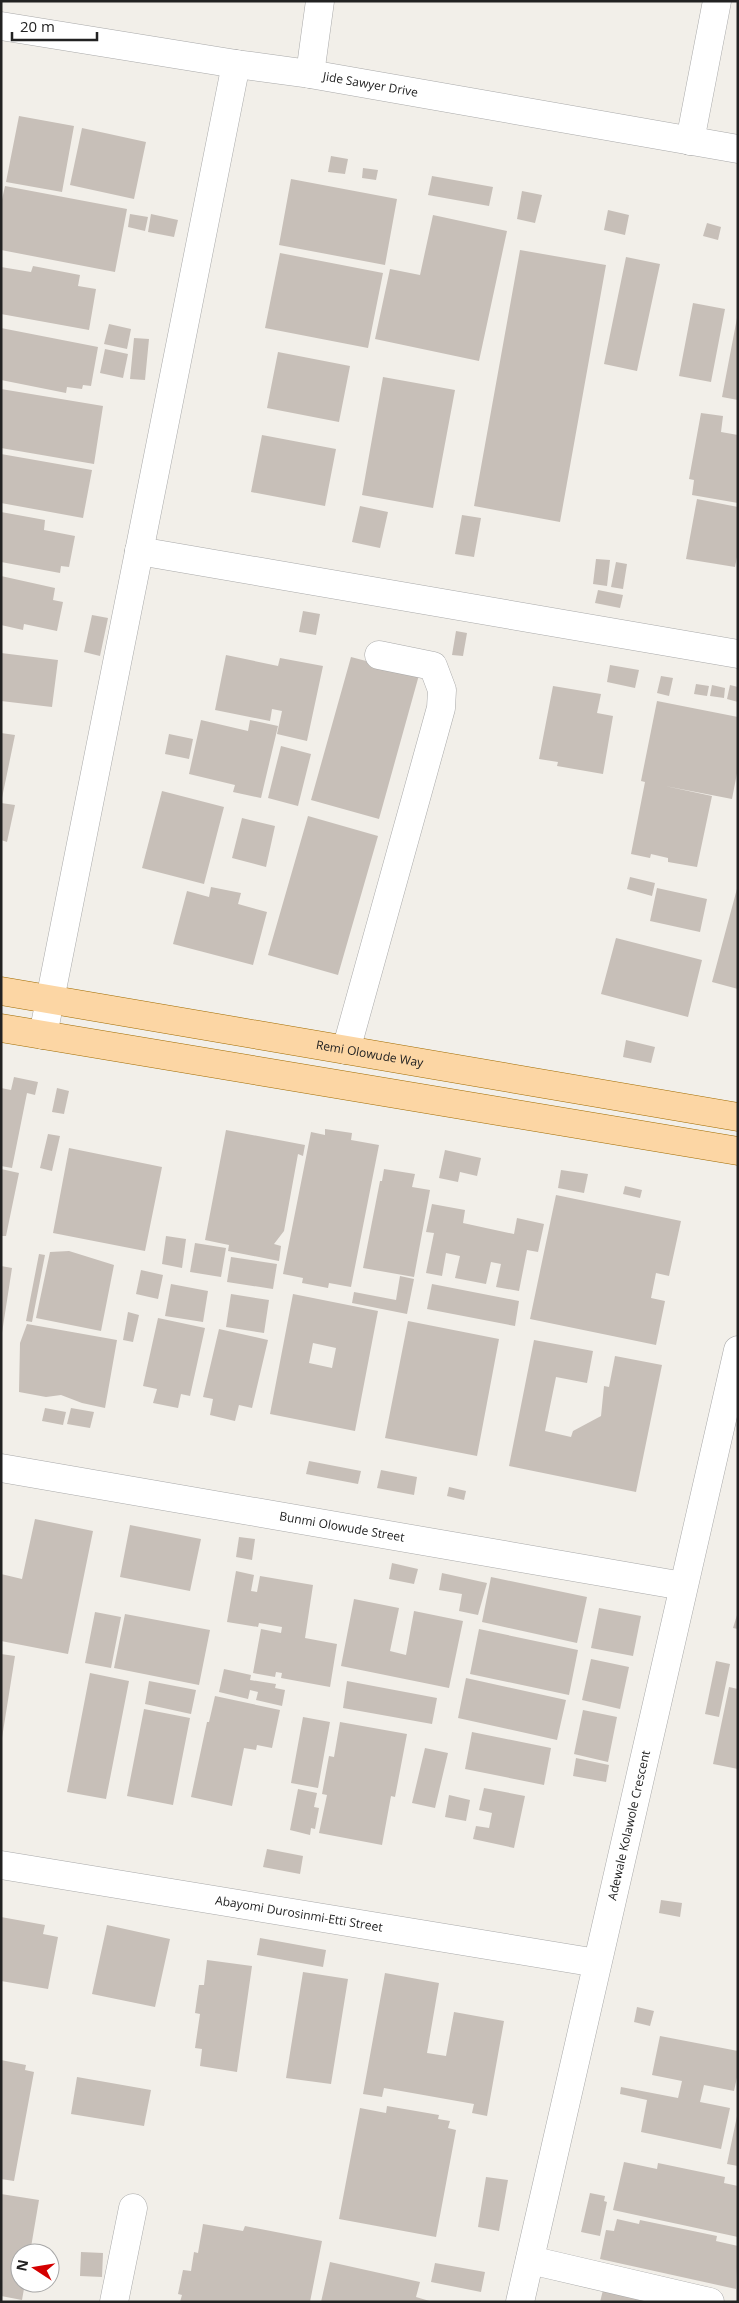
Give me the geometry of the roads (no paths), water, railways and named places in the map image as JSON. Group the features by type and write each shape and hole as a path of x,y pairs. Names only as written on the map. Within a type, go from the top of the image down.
{"main road":[{"name":"Remi Olowude Way","path":"1,991 738,1117"},
{"path":"1,1028 738,1151"}],"street":[{"path":"310,74 320,1"},
{"path":"690,141 717,1"},
{"name":"Jide Sawyer Drive","path":"1,26 310,74 738,149"},
{"path":"43,1035 236,64"},
{"path":"139,551 738,654"},
{"path":"346,1050 441,708 442,690 434,666 379,655"},
{"name":"Adewale Kolawole Crescent","path":"520,2302 738,1350"},
{"name":"Bunmi Olowude Street","path":"1,1468 683,1586"},
{"name":"Abayomi Durosinmi-Etti Street","path":"1,1865 597,1964"},
{"path":"114,2302 133,2208"},
{"path":"530,2260 710,2302"}]}
